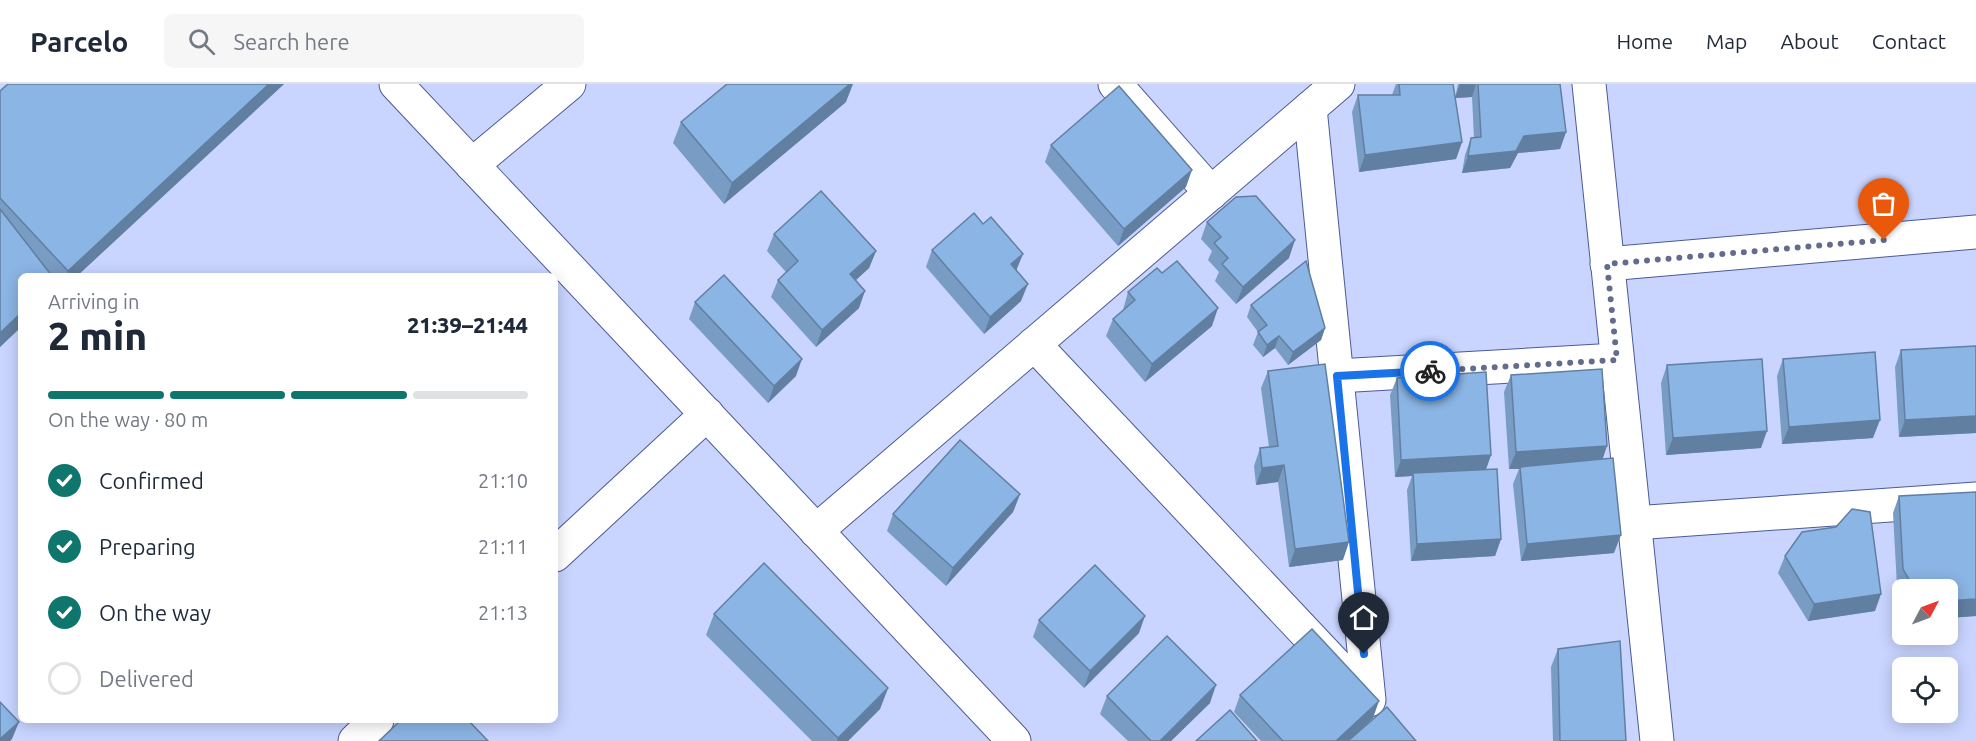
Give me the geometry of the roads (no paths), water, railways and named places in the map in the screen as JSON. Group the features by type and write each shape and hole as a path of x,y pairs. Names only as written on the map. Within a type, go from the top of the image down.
{"street":[{"path":"396,84 1014,741"},
{"path":"472,165 569,84"},
{"path":"1115,84 1211,193"},
{"path":"816,531 1338,84"},
{"path":"1589,84 1657,741"},
{"path":"1311,108 1369,700"},
{"path":"1607,264 1976,232"},
{"path":"1034,344 1392,725"},
{"path":"1337,376 1617,360"},
{"path":"558,552 707,414"},
{"path":"1634,523 1976,500"},
{"path":"355,741 374,723"}]}
